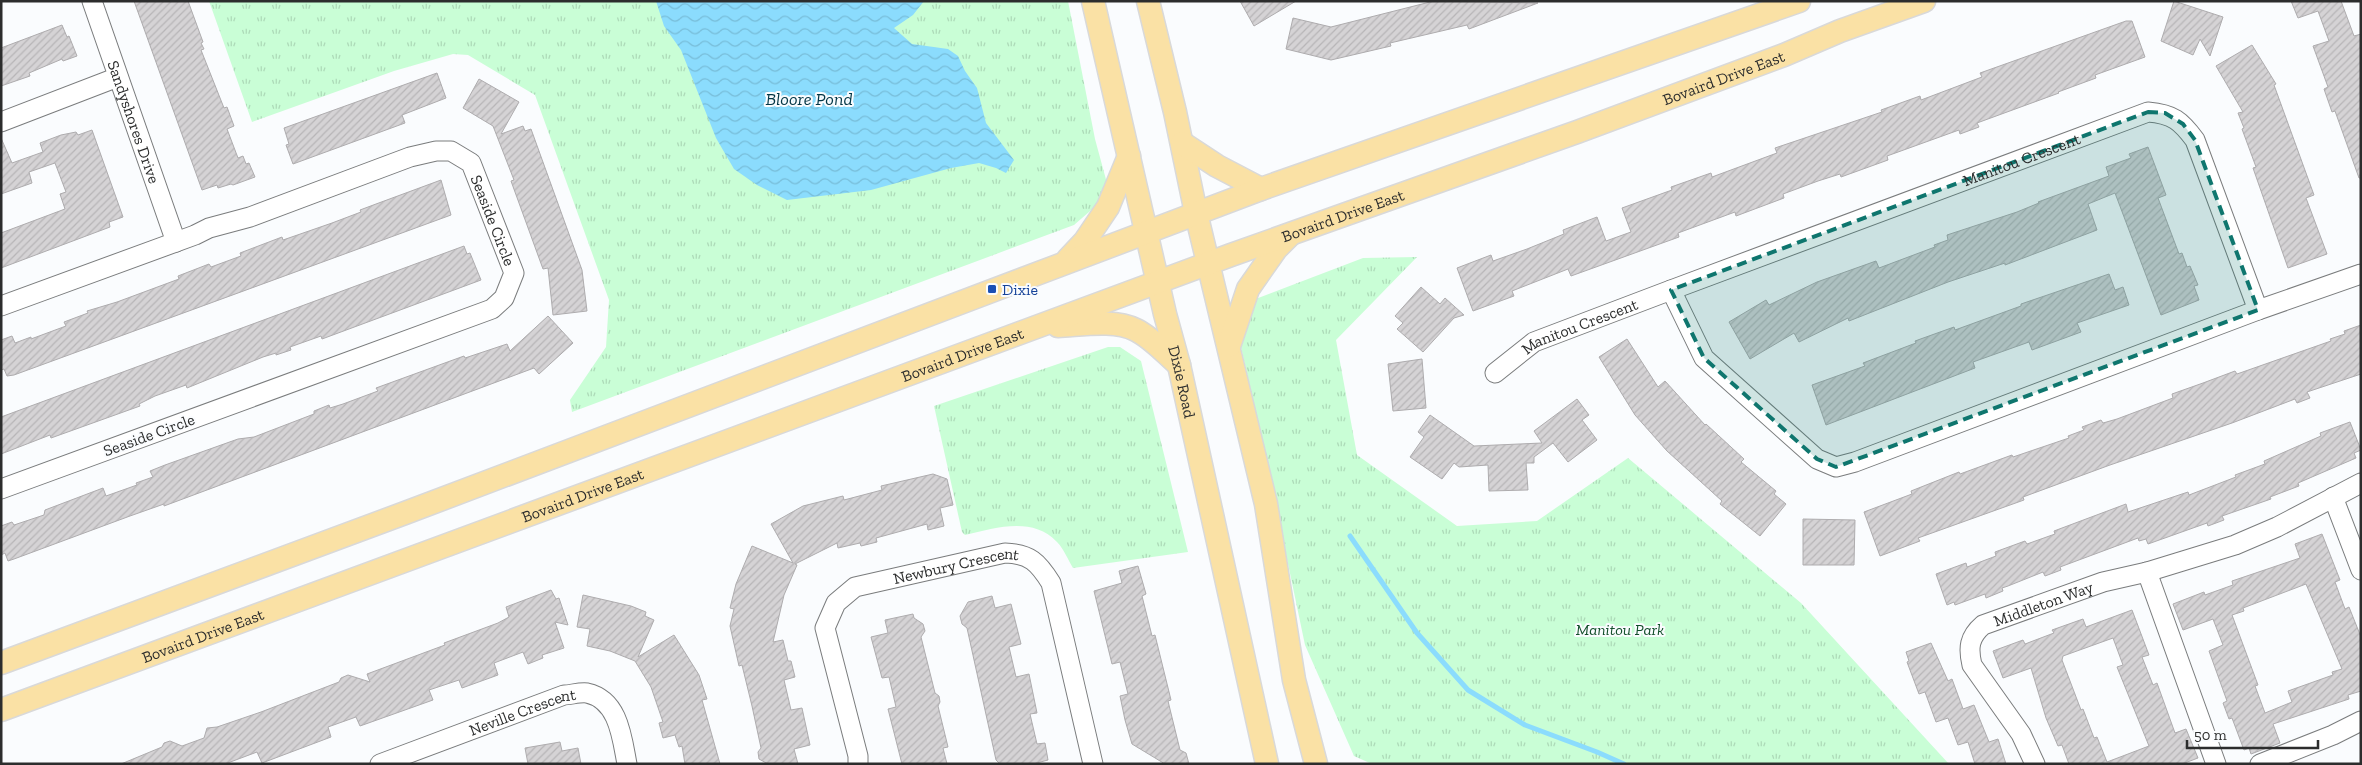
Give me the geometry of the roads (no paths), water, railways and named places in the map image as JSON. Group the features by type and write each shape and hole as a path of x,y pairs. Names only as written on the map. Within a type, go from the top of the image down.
{"main road":[{"name":"Dixie Road","path":"1093,1 1158,283 1179,365 1267,764"},
{"path":"1148,1 1182,143 1196,214 1266,504 1294,680 1316,764"},
{"path":"1,663 386,520 1261,189 1799,1"},
{"name":"Bovaird Drive East","path":"1,710 1292,233 1577,132 1784,55 1840,31 1924,1"},
{"path":"1182,143 1217,166 1261,189"},
{"path":"1064,263 1084,241 1108,207 1129,156"},
{"path":"1228,348 1248,289 1276,250 1292,233"},
{"path":"1042,326 1110,324 1135,329 1149,338 1179,365"}],"street":[{"name":"Sandyshores Drive","path":"92,1 123,95 176,242"},
{"path":"1,122 118,77"},
{"name":"Manitou Crescent","path":"1495,373 1534,342 2148,112 2165,113 2184,124 2195,140 2258,310"},
{"name":"Seaside Circle","path":"1,306 176,242 209,228 259,214 410,157 436,151 451,151 471,163 514,273 504,298 492,309 1,489"},
{"path":"1671,290 1704,358 1817,460 1836,467 1864,459 2258,310 2361,274"},
{"name":"Middleton Way","path":"2035,764 2021,734 1972,666 1969,652 1970,643 1976,631 1983,624 2103,582 2147,572 2235,545 2277,527 2361,483"},
{"path":"2333,497 2361,570"},
{"name":"Newbury Crescent","path":"858,764 858,756 826,628 836,603 855,587 1005,553 1021,554 1040,566 1052,583 1094,764"},
{"path":"2147,572 2216,764"},
{"name":"Neville Crescent","path":"380,764 564,695 587,693 602,701 614,713 620,727 627,764"},
{"path":"2260,764 2332,735 2361,721"}],"water":[{"name":"Bloore Pond","path":"656,1 924,1 913,15 894,28 912,44 948,49 958,56 965,71 977,88 986,123 1014,160 1006,173 979,163 951,168 871,190 787,200 757,185 734,169 716,138 681,50 664,26"}],"waterway":[{"path":"1350,536 1417,633 1468,690 1525,725 1624,764"}],"place":[{"name":"Dixie","path":"992,289"}],"park label":[{"name":"Manitou Park","path":"1620,629"}]}
